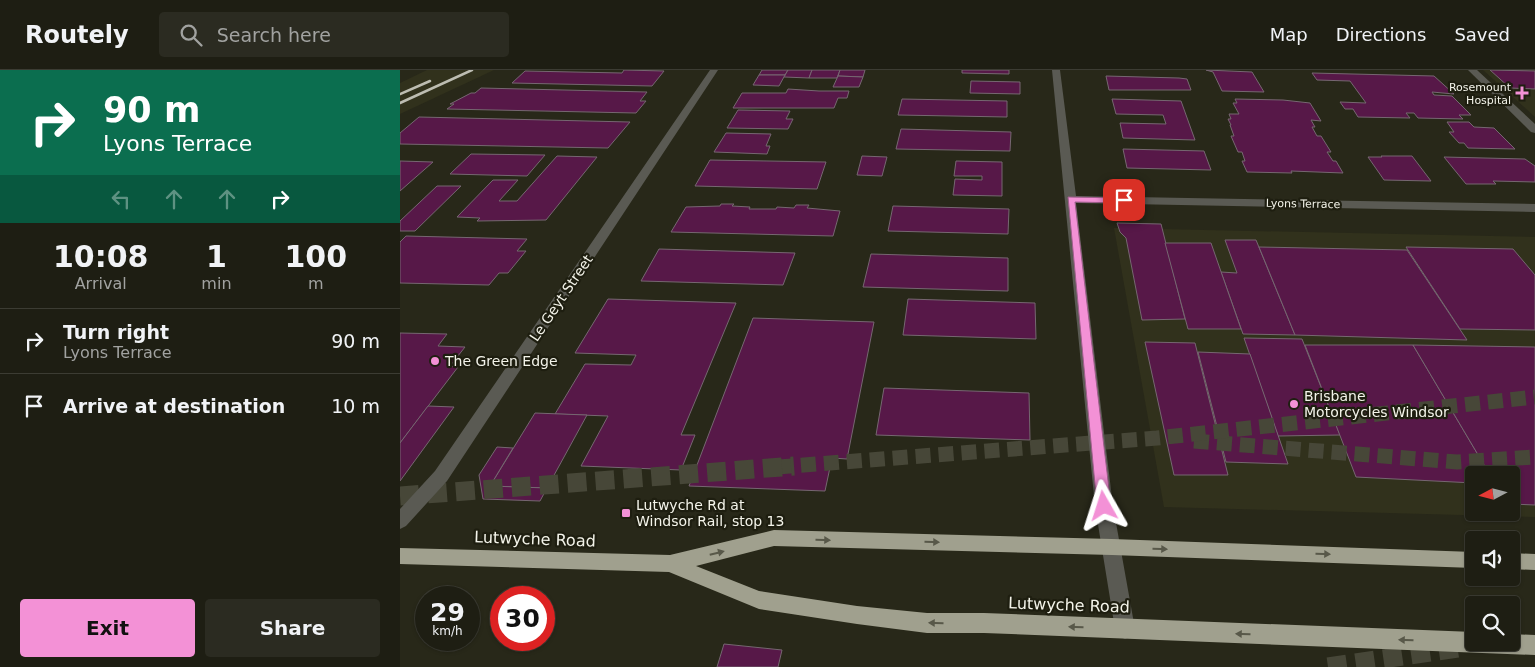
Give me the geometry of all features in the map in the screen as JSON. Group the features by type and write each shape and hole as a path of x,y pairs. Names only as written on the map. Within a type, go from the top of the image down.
{"highway":[{"name":"Lutwyche Road","path":"400,556 670,564 774,538 1112,547 1465,560"},
{"path":"1520,561 1535,562"},
{"name":"Lutwyche Road","path":"670,564 759,600 926,623 1465,642"},
{"name":"Lutwyche Road","path":"1520,644 1535,645"}],"street":[{"name":"Le Geyt Street","path":"400,521 441,476 714,70"},
{"path":"1056,70 1104,506 1125,629"},
{"path":"1472,70 1535,130"},
{"name":"Lyons Terrace","path":"1071,199 1535,208"}],"shaded area":[{"path":"427,70 494,70 400,114 400,83"},
{"name":"Rosemount Hospital","path":"1483,70 1535,70 1535,117"},
{"path":"1114,228 1535,237 1535,517 1520,517 1520,466 1465,466 1465,515 1164,507"}],"building":[{"path":"624,70 664,71 652,86 512,83 525,71 622,73"},
{"path":"762,70 788,70 785,75 759,75"},
{"path":"788,70 812,70 809,78 784,77"},
{"path":"812,70 840,70 837,78 809,78"},
{"path":"840,70 865,70 863,77 838,76"},
{"path":"962,70 1009,70 1009,74 962,73"},
{"path":"1206,70 1252,72 1264,92 1222,91 1213,72"},
{"path":"1490,70 1535,71 1535,89 1510,88"},
{"path":"1312,73 1434,76 1454,94 1432,92 1434,95 1452,96 1471,115 1459,115 1463,119 1418,118 1414,113 1406,113 1410,118 1358,117 1353,109 1345,109 1340,102 1366,103 1350,81 1317,80"},
{"path":"759,75 785,75 779,86 753,85"},
{"path":"838,76 863,77 859,87 833,87"},
{"path":"1106,76 1187,79 1191,90 1109,90"},
{"path":"971,81 1020,82 1020,94 970,93"},
{"path":"481,88 647,92 640,101 646,101 636,113 447,109 454,104 450,104 471,93 475,93"},
{"path":"788,89 849,91 847,98 838,98 834,108 733,108 742,93 786,93"},
{"path":"902,99 1007,101 1007,117 898,115"},
{"path":"1112,99 1181,101 1195,140 1123,138 1120,123 1166,124 1163,115 1116,114"},
{"path":"1235,99 1283,100 1310,103 1321,121 1311,120 1315,127 1312,127 1317,136 1321,136 1331,152 1327,152 1333,161 1336,161 1343,173 1247,172 1242,161 1245,161 1242,152 1238,152 1231,136 1234,136 1228,119 1231,119 1229,114 1239,114 1233,103 1237,103"},
{"path":"738,110 790,111 786,119 793,119 788,129 727,128"},
{"path":"419,117 630,122 608,148 400,144 400,133"},
{"path":"1447,122 1469,122 1474,127 1494,128 1515,149 1468,148 1464,143 1459,143 1449,132 1454,132"},
{"path":"901,129 1011,132 1010,151 896,149"},
{"path":"726,133 771,134 766,146 770,146 767,154 714,152"},
{"path":"1123,149 1204,151 1211,170 1127,168"},
{"path":"471,154 545,155 527,176 450,174"},
{"path":"557,156 597,157 546,220 477,221 480,218 457,217 493,180 518,180 499,201 517,201"},
{"path":"862,156 887,157 882,176 857,175"},
{"path":"1412,156 1431,181 1384,180 1368,157"},
{"path":"1444,157 1525,159 1535,166 1535,182 1493,181 1496,184 1466,184"},
{"path":"710,160 826,162 817,189 695,186"},
{"path":"400,161 433,162 400,191"},
{"path":"956,161 1002,162 1002,196 953,195 955,179 982,180 982,176 954,176"},
{"path":"437,186 461,186 415,231 400,231 400,221"},
{"path":"721,204 734,204 732,206 750,207 749,209 794,208 796,205 809,205 807,208 840,211 833,236 671,232 686,207 720,206"},
{"path":"893,206 1009,209 1008,234 888,231"},
{"path":"1117,223 1161,224 1185,319 1142,320 1126,238 1120,232"},
{"path":"406,236 527,239 517,251 526,251 508,273 499,273 489,285 400,283 400,242"},
{"path":"1225,240 1256,240 1295,335 1243,334 1221,272 1237,273"},
{"path":"1165,243 1211,243 1241,329 1188,329"},
{"path":"1259,247 1407,250 1467,340 1295,335"},
{"path":"1406,247 1513,249 1535,275 1535,330 1460,329"},
{"path":"659,249 795,253 783,285 641,281"},
{"path":"871,254 1008,258 1008,291 863,287"},
{"path":"608,299 736,303 681,435 695,435 681,470 581,466 608,416 555,414 585,364 631,365 636,355 575,353"},
{"path":"908,299 1035,303 1036,339 903,335"},
{"path":"753,318 874,322 847,459 832,458 825,491 689,486"},
{"path":"400,333 447,334 438,346 465,347 450,366 458,367 400,443"},
{"path":"1244,338 1302,339 1340,435 1278,436"},
{"path":"1145,342 1195,343 1228,475 1174,475"},
{"path":"1305,345 1413,345 1485,466 1465,466 1465,483 1356,477"},
{"path":"1413,345 1535,347 1535,505 1520,504 1520,466 1485,466"},
{"path":"1198,352 1250,354 1288,464 1226,462"},
{"path":"884,388 1029,393 1030,440 876,435"},
{"path":"428,406 454,407 400,481 400,443"},
{"path":"535,413 587,415 547,488 490,486"},
{"path":"497,447 513,448 490,486 547,488 540,501 483,499 479,475"},
{"path":"724,644 782,650 778,667 717,667"}],"tunnel":[{"path":"778,467 1157,438 1535,397"},
{"path":"1194,441 1457,462 1535,457"},
{"path":"400,496 794,466"},
{"path":"1328,667 1458,648"}],"railway":[{"path":"400,103 472,70"},
{"path":"400,94 430,81"}],"place":[{"name":"Rosemount Hospital","path":"1522,93"},
{"name":"The Green Edge","path":"435,361"},
{"name":"Brisbane Motorcycles Windsor","path":"1294,404"},
{"name":"Lutwyche Rd at Windsor Rail, stop 13","path":"626,513"}],"route":[{"path":"1104,506 1071,199 1124,200"}]}
